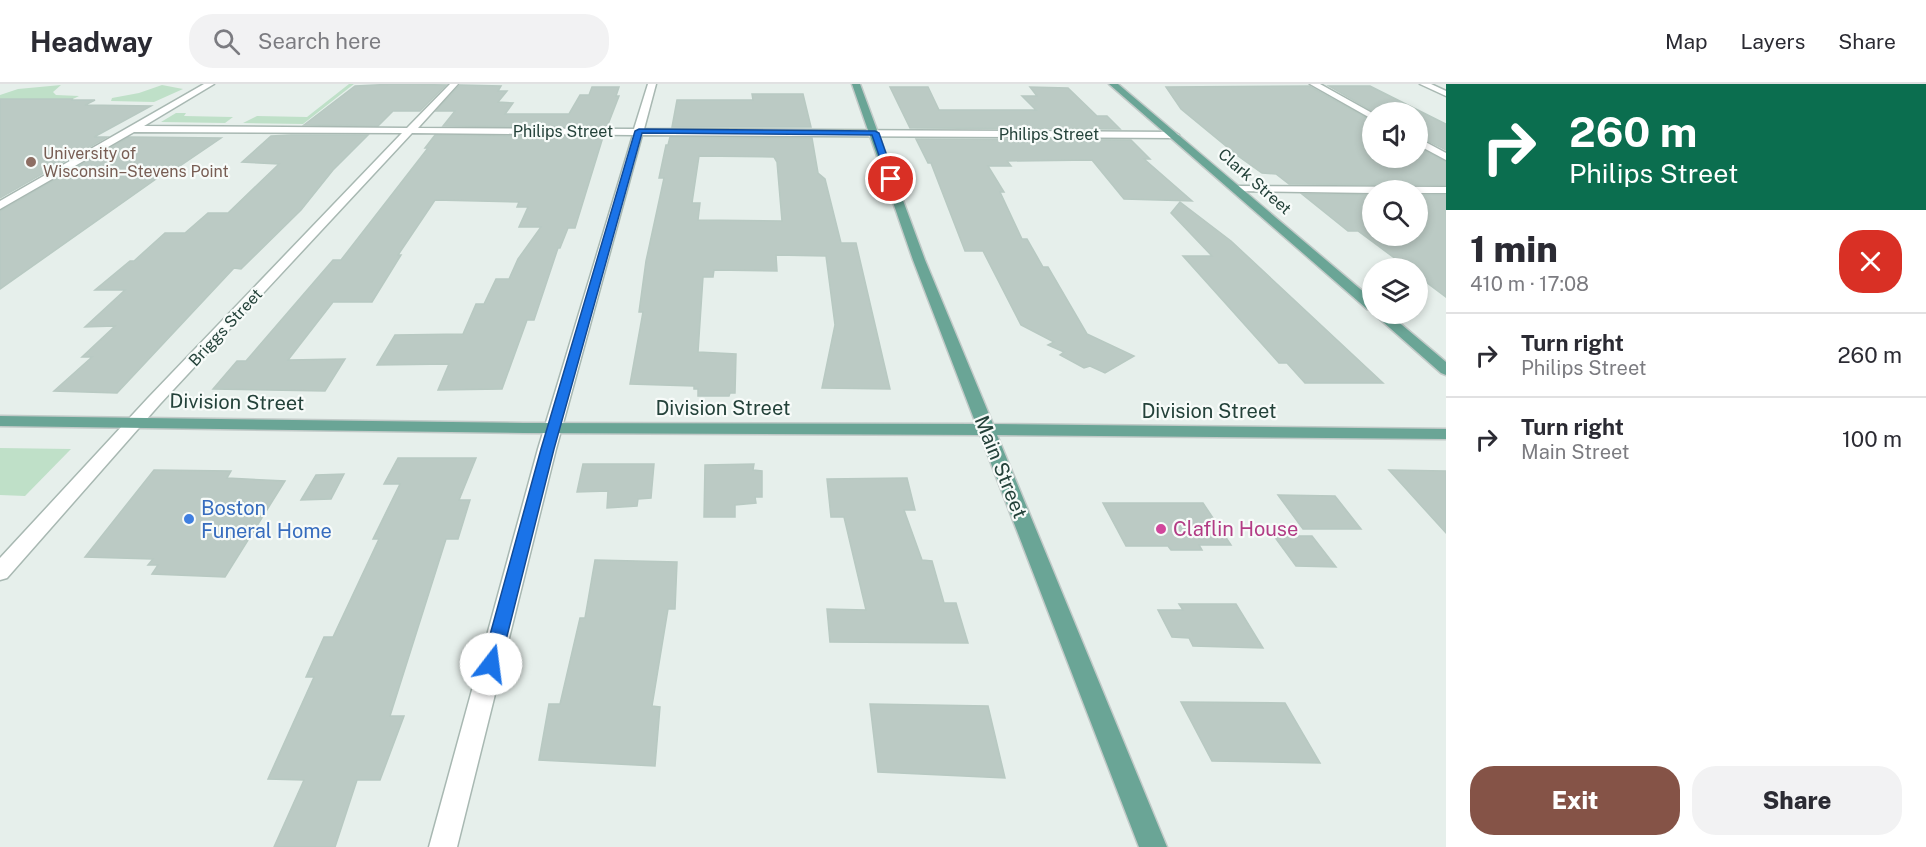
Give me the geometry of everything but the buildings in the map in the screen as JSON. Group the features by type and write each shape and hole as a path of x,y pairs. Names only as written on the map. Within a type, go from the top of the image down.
{"main road":[{"name":"Main Street","path":"856,84 919,260 1153,847"},
{"name":"Clark Street","path":"1113,84 1362,297"},
{"path":"1393,324 1446,370"},
{"name":"Division Street","path":"0,421 554,428 1446,434"}],"street":[{"path":"0,206 210,84"},
{"name":"Briggs Street","path":"0,573 136,422 454,84"},
{"path":"443,847 554,428 652,84"},
{"path":"1314,84 1362,110"},
{"path":"1424,84 1446,94"},
{"name":"Philips Street","path":"133,129 1173,135"},
{"path":"1428,147 1446,157"},
{"path":"1237,189 1446,190"}],"green space":[{"path":"349,84 354,84 303,124 243,123 257,116 307,117"},
{"path":"61,85 53,92 56,95 79,96 73,99 0,100 0,95 18,89"},
{"path":"162,85 183,89 154,102 111,101 112,98 139,93"},
{"path":"176,113 186,113 184,116 233,117 225,123 161,122"},
{"path":"0,448 71,449 25,496 0,495"}],"place":[{"name":"University of Wisconsin–Stevens Point","path":"31,162"},
{"name":"Boston Funeral Home","path":"189,519"},
{"name":"Claflin House","path":"1161,529"}],"route":[{"path":"491,664 548,449 639,131 875,133 891,179"}]}
